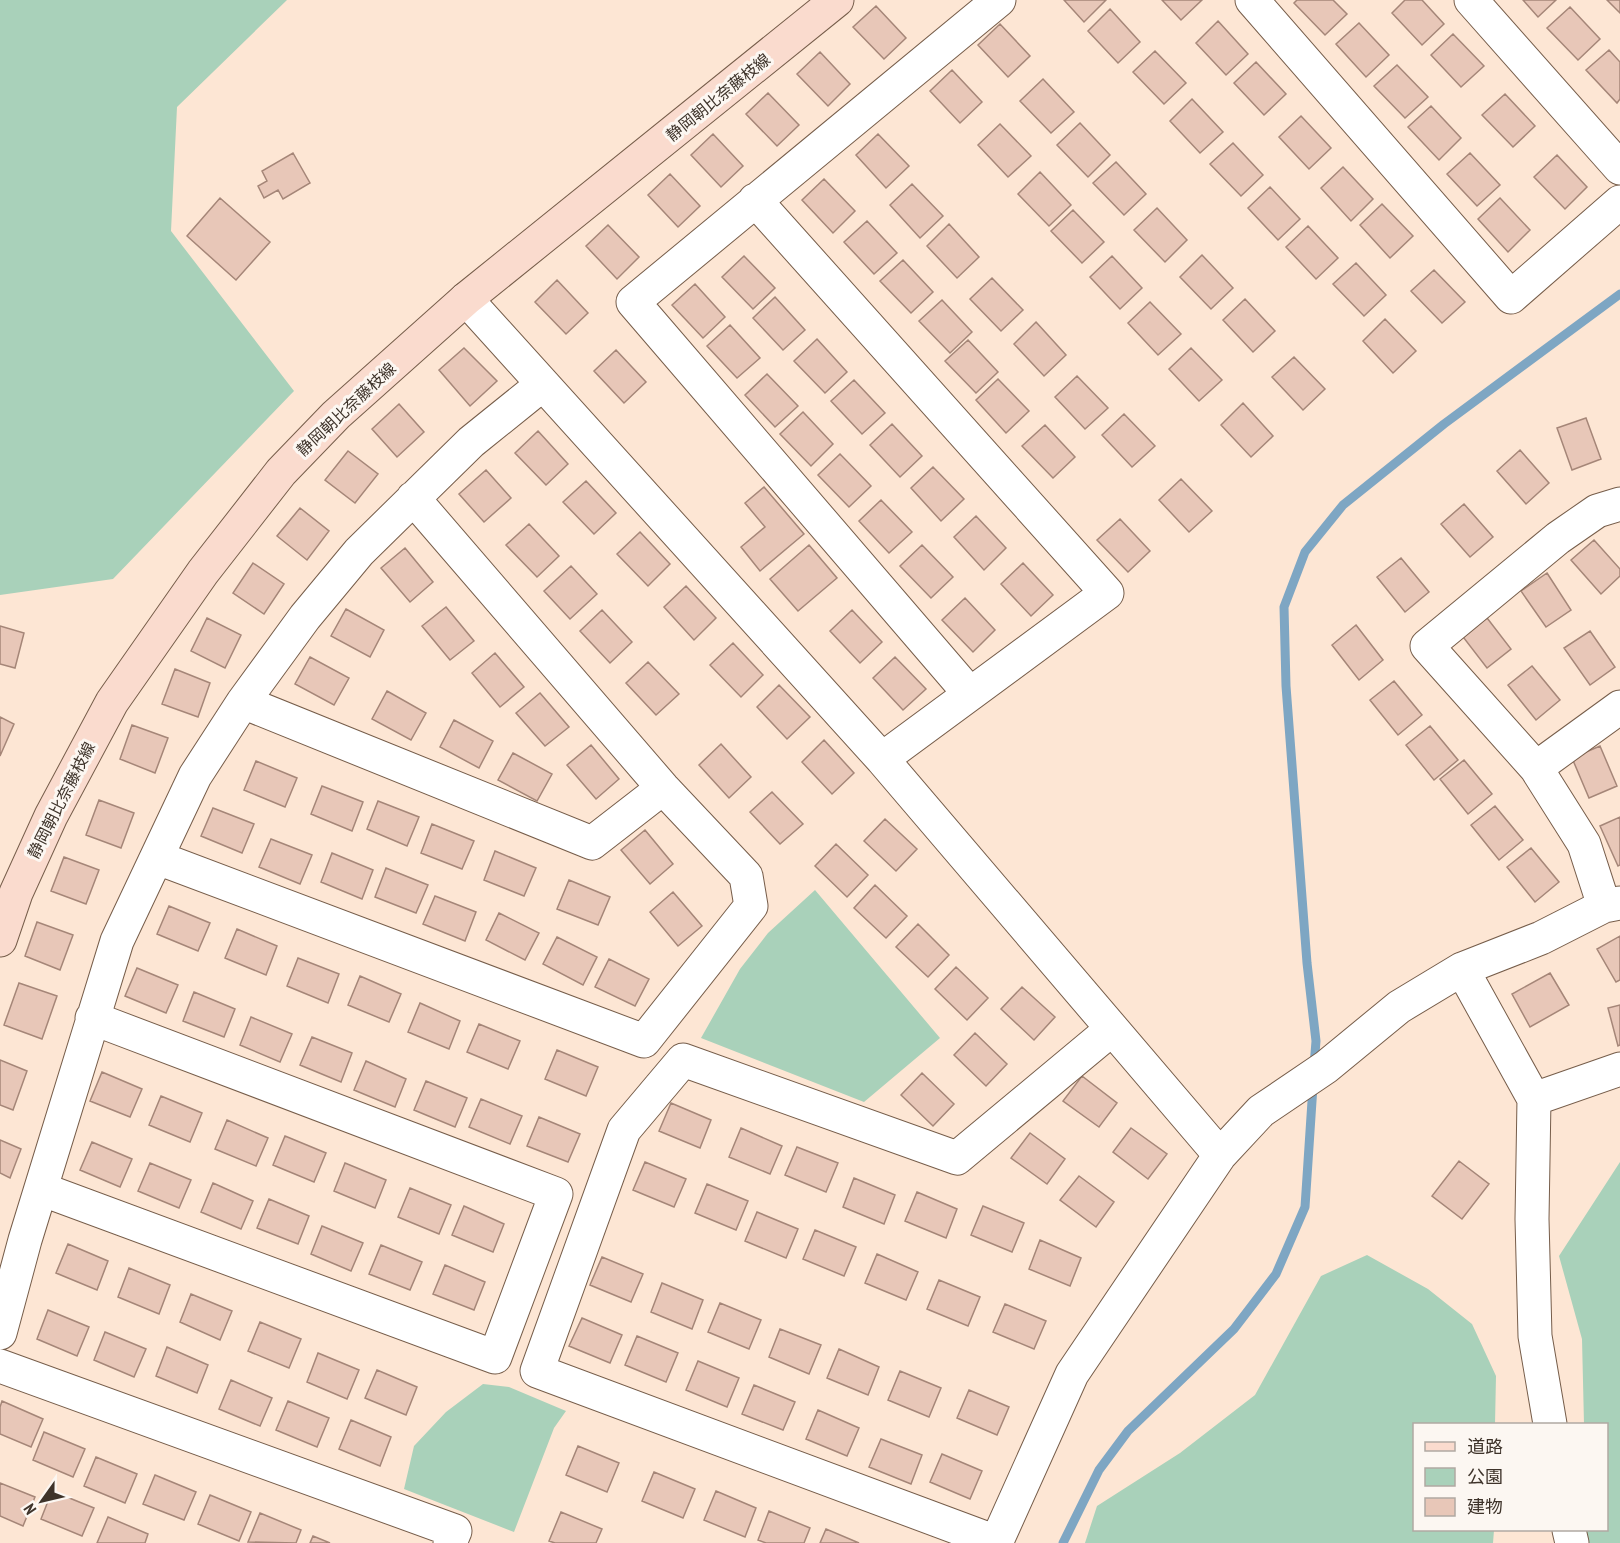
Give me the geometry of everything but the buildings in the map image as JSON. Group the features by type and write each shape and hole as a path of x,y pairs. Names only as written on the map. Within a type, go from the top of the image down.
{"main road":[{"name":"静岡朝比奈藤枝線","path":"0,940 16,893 51,816 112,702 203,572 288,464 336,415 466,299 837,0"}],"street":[{"path":"970,694 633,302 999,0"},
{"path":"1252,0 1511,297 1620,202"},
{"path":"1471,0 1620,168"},
{"path":"755,200 1107,593 882,759"},
{"path":"466,299 882,759 1220,1155"},
{"path":"0,1333 25,1240 117,941 195,776 243,702 305,616 359,552 471,442 543,384"},
{"path":"158,858 644,1041 751,906 746,876 663,788 413,498"},
{"path":"1112,1029 957,1158 683,1060 624,1130 537,1371 996,1543 1072,1374 1220,1155 1261,1111 1326,1066 1399,1007 1462,969 1541,938 1612,904 1584,844 1536,768 1427,646 1558,538 1597,511 1620,504"},
{"path":"243,702 592,843 663,788"},
{"path":"1536,768 1620,707"},
{"path":"1462,969 1534,1100 1532,1219 1534,1336 1550,1423"},
{"path":"41,1189 495,1357 556,1194 92,1018"},
{"path":"1534,1100 1620,1069"},
{"path":"0,1366 455,1531 450,1543"}],"green space":[{"path":"0,0 287,0 177,107 171,231 294,391 113,579 0,595"},
{"path":"815,890 940,1038 864,1102 701,1038 740,969 768,933"},
{"path":"1620,1162 1620,1543 1587,1543 1586,1531 1608,1531 1608,1423 1584,1423 1582,1339 1559,1256"},
{"path":"1367,1255 1428,1289 1472,1324 1496,1376 1495,1423 1413,1423 1413,1531 1494,1531 1493,1543 1085,1543 1097,1506 1180,1453 1255,1395 1321,1276"},
{"path":"483,1384 509,1387 566,1411 554,1428 514,1532 404,1489 414,1446 446,1412"}],"waterway":[{"path":"1314,1066 1316,1041 1307,963 1286,686 1284,607 1305,552 1343,505 1444,424 1620,294"},
{"path":"1063,1543 1099,1470 1128,1431 1234,1329 1276,1274 1305,1207 1313,1086"}]}
